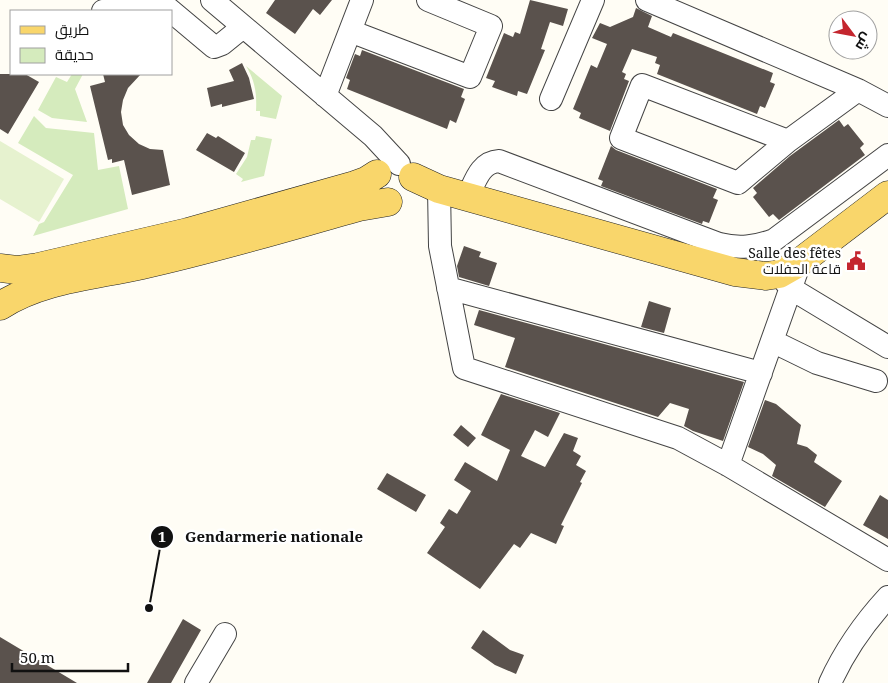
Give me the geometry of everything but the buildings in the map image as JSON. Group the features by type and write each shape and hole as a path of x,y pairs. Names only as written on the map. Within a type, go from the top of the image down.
{"main road":[{"path":"0,268 17,270 38,268 188,232 366,181 439,189 468,196 735,272 766,276 790,275 888,195"},
{"path":"0,306 21,294 45,286 143,265 359,207 397,183"}],"street":[{"path":"212,0 380,143 397,183"},
{"path":"325,96 362,0"},
{"path":"350,31 470,77 491,26 428,0"},
{"path":"551,99 594,0"},
{"path":"647,0 858,90 888,106"},
{"path":"105,7 154,6"},
{"path":"172,18 214,47 222,44 243,27"},
{"path":"788,141 642,85 621,138 738,183 788,141 858,90"},
{"path":"468,196 485,166 494,161 499,161 719,244 745,248 774,240 888,155"},
{"path":"439,189 440,246 464,368 678,438 728,465 888,560"},
{"path":"728,465 772,342 790,275 888,347"},
{"path":"448,288 761,373"},
{"path":"772,342 817,363 876,381"},
{"path":"830,683 835,671 870,618 888,597"},
{"path":"196,683 225,634"}],"green space":[{"path":"246,66 282,96 276,119 260,116 260,111 256,111 255,87"},
{"path":"71,75 82,75 75,89 87,122 52,118 38,110 56,77 67,82"},
{"path":"34,116 46,128 94,133 98,170 119,166 128,209 33,236 39,224 44,222 73,175 18,143"},
{"path":"256,136 272,139 264,176 241,182 243,179 236,174 247,157 251,140 255,140"},
{"path":"0,141 64,179 39,222 0,199"}],"place":[{"name":"Salle des fêtes قاعة الحفلات","path":"856,261"},
{"name":"Gendarmerie nationale","path":"149,608"}]}
